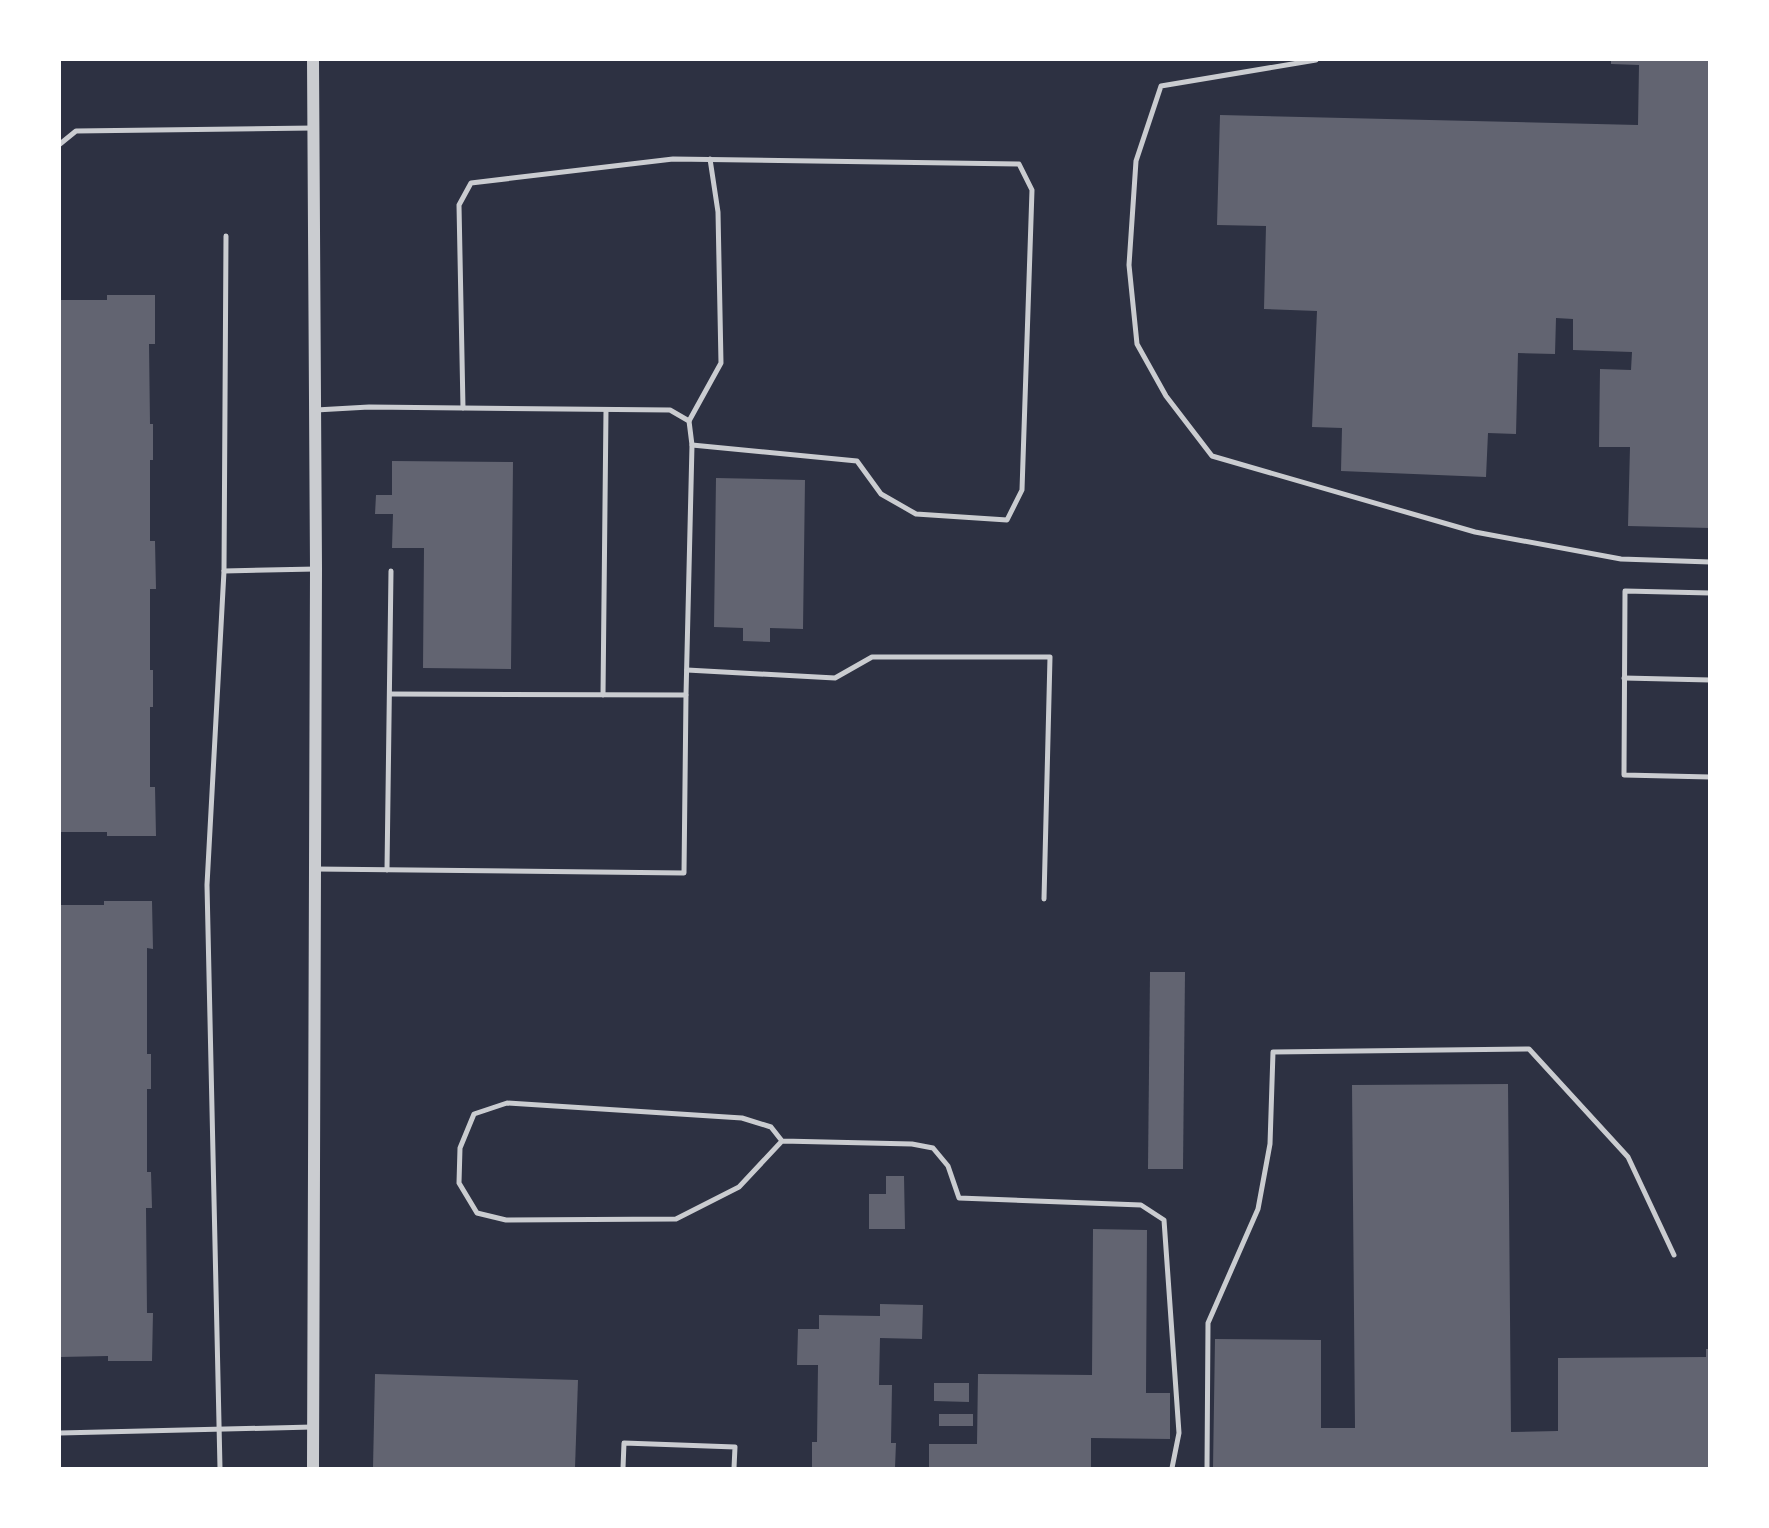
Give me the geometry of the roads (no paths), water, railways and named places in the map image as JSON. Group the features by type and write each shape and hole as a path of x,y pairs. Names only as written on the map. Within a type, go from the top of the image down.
{"street":[{"path":"313,60 316,410 313,1468"}],"lane":[{"path":"1316,60 1161,86 1136,161 1129,265 1137,344 1166,396 1212,456 1475,532 1621,559 1710,562"},
{"path":"60,144 76,131 314,128"},
{"path":"463,408 459,205 471,183 673,159 1019,164 1032,190 1022,490 1007,520 916,514 881,494 857,461 692,445"},
{"path":"314,869 684,873 692,445 689,421 721,363 718,212 710,159"},
{"path":"220,1468 207,884 224,570 226,236"},
{"path":"316,410 369,407 670,410 689,421"},
{"path":"603,695 606,410"},
{"path":"224,570 316,569"},
{"path":"387,870 391,571"},
{"path":"1710,593 1625,591 1624,775 1710,777"},
{"path":"687,670 835,678 872,657 1050,657 1044,899"},
{"path":"1625,678 1710,680"},
{"path":"390,694 686,695"},
{"path":"1207,1468 1208,1323 1258,1209 1270,1144 1273,1052 1529,1049 1628,1157 1674,1255"},
{"path":"782,1141 771,1127 742,1118 507,1103 474,1114 460,1148 459,1183 477,1213 506,1220 676,1219 739,1188 782,1141 912,1144 933,1148 948,1166 959,1198 1141,1205 1164,1220 1179,1433 1172,1468"},
{"path":"60,1433 313,1427"},
{"path":"623,1468 624,1443 735,1447 734,1468"}]}
